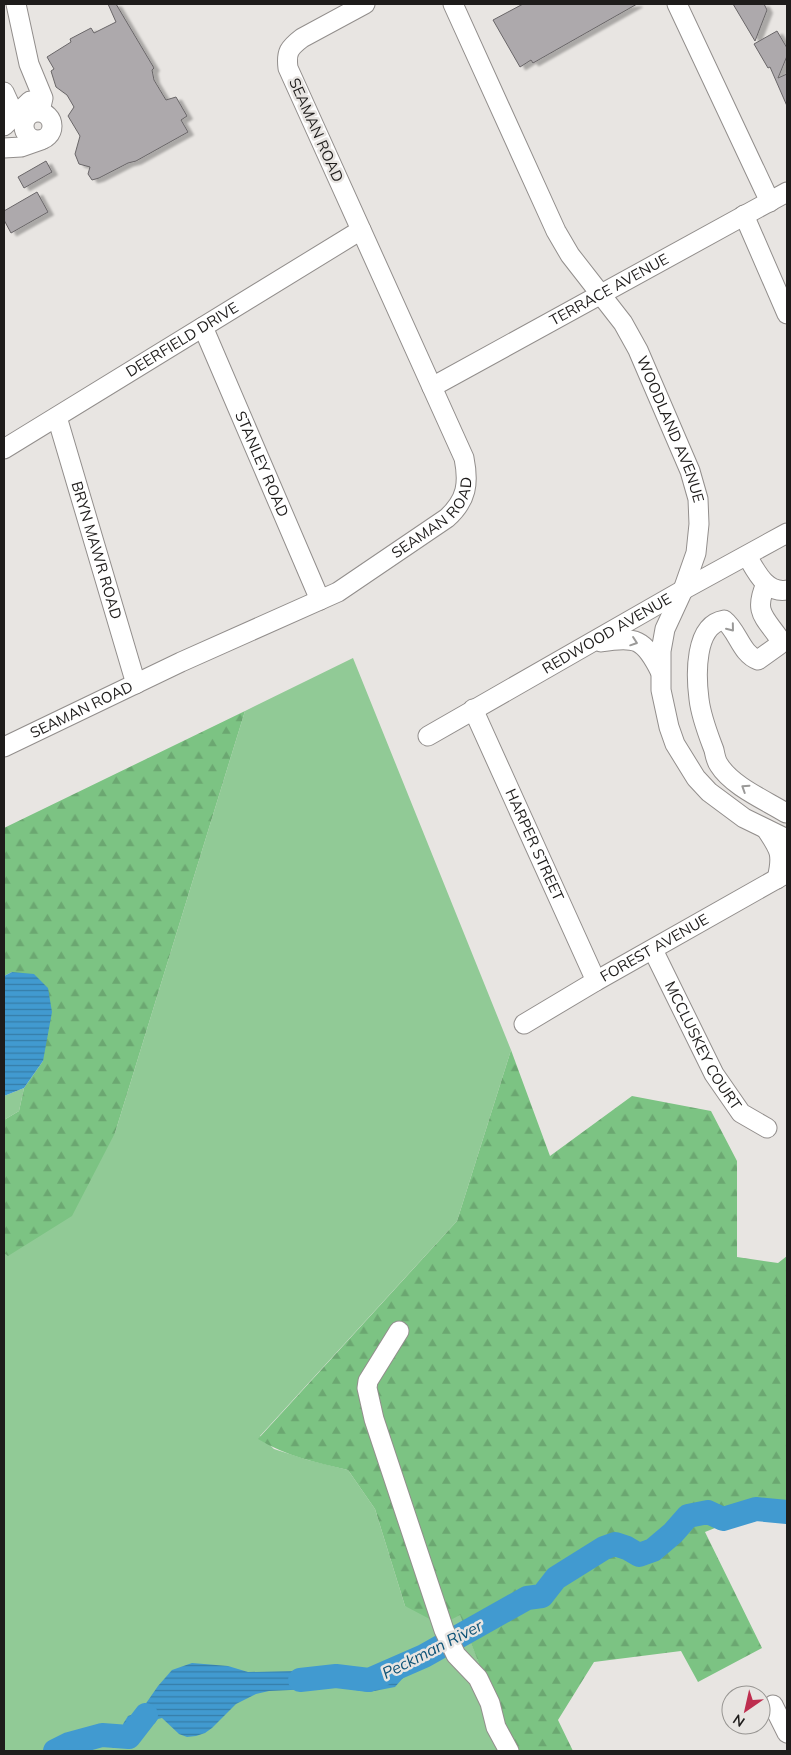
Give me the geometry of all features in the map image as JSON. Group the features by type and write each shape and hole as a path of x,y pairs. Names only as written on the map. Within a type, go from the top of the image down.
{"street":[{"path":"4,148 21,147 41,140 32,138 25,131 24,122 30,114 40,111 42,98 29,64 16,4"},
{"name":"SEAMAN ROAD","path":"4,747 136,684 338,592 447,518 464,496 467,474 464,458 288,68 287,56 293,45 302,38 365,4"},
{"name":"WOODLAND AVENUE","path":"453,4 556,231 570,255 623,323 638,350 690,471 698,498 699,524 696,553 683,590 665,629 661,651 661,690 669,727 675,744 696,778 724,804 744,818 787,839"},
{"path":"677,4 770,202"},
{"path":"4,92 9,121"},
{"path":"9,121 40,92"},
{"name":"TERRACE AVENUE","path":"432,387 787,192"},
{"path":"744,215 787,314"},
{"name":"DEERFIELD DRIVE","path":"4,449 361,230"},
{"name":"STANLEY ROAD","path":"203,327 320,600"},
{"name":"BRYN MAWR ROAD","path":"56,417 136,684"},
{"name":"REDWOOD AVENUE","path":"428,736 683,590 787,533"},
{"path":"747,556 761,580 782,591 787,590"},
{"path":"766,584 759,601 761,612 781,641 779,645 758,660 751,658 732,627 724,620 716,622 706,632 701,646 698,665 699,700 706,731 717,763 728,776 787,813 768,829 779,848 782,876"},
{"path":"592,643 623,638 639,642 652,654 660,671"},
{"name":"HARPER STREET","path":"473,709 596,981"},
{"name":"FOREST AVENUE","path":"524,1024 782,876"},
{"name":"MCCLUSKEY COURT","path":"653,950 714,1074 741,1113 767,1128"},
{"path":"399,1331 368,1381 367,1388 374,1419 444,1630 456,1655 478,1678 490,1703 496,1727 508,1751"},
{"path":"773,1705 787,1733"}],"green space":[{"path":"353,658 511,1050 457,1221 260,1436 274,1449 348,1470 375,1509 405,1606 460,1614 513,1751 4,1751 4,1253 8,1255 115,1133 245,711"},
{"path":"245,711 115,1133 72,1216 8,1256 4,1253 4,1120 19,1111 24,1088 43,1061 12,972 4,976 4,828"},
{"path":"511,1050 550,1156 632,1096 711,1111 737,1161 737,1257 778,1263 787,1256 787,1521 765,1508 705,1532 762,1648 698,1682 681,1651 594,1662 558,1720 573,1751 513,1751 460,1615 441,1625 405,1606 375,1509 348,1470 313,1462 258,1439 457,1221"},
{"path":"24,1088 19,1111 4,1120 4,1096"}],"water":[{"path":"12,972 34,974 48,988 52,1012 43,1061 24,1088 4,1096 4,976"},
{"path":"466,1630 470,1641 434,1661 408,1665 403,1678 395,1687 369,1692 323,1685 312,1689 269,1691 256,1694 236,1704 212,1728 196,1736 187,1737 179,1734 162,1718 151,1724 139,1736 130,1738 114,1748 99,1742 61,1751 42,1751 65,1740 89,1733 116,1735 123,1740 126,1734 123,1724 128,1716 140,1712 172,1670 192,1663 228,1666 248,1672 297,1671 365,1685 377,1683 396,1671 399,1661 402,1659 432,1648"}],"building":[{"path":"108,4 116,4 154,68 152,70 154,80 166,100 176,97 187,116 181,120 188,132 136,161 92,180 88,174 90,167 79,164 75,154 80,136 68,116 74,107 67,95 56,87 51,71 54,69 47,57 71,42 70,39 91,28 94,33 116,22"},
{"path":"523,4 637,4 533,63 531,60 520,67 493,20"},
{"path":"733,4 764,4 767,10 755,41"},
{"path":"777,31 787,48 787,56 778,78 787,74 787,106 770,67 768,68 754,44"},
{"path":"46,161 52,172 24,188 18,177"},
{"path":"37,192 48,212 11,233 4,220 4,211"}],"waterway":[{"name":"Peckman River","path":"300,1680 336,1676 369,1680 424,1656 527,1598 542,1596 556,1578 604,1548 615,1544 639,1555 653,1550 673,1533 688,1516 708,1512 723,1519 756,1509 787,1512"},
{"name":"Peckman River","path":"55,1751 69,1744 102,1735 129,1737 146,1715"}]}
